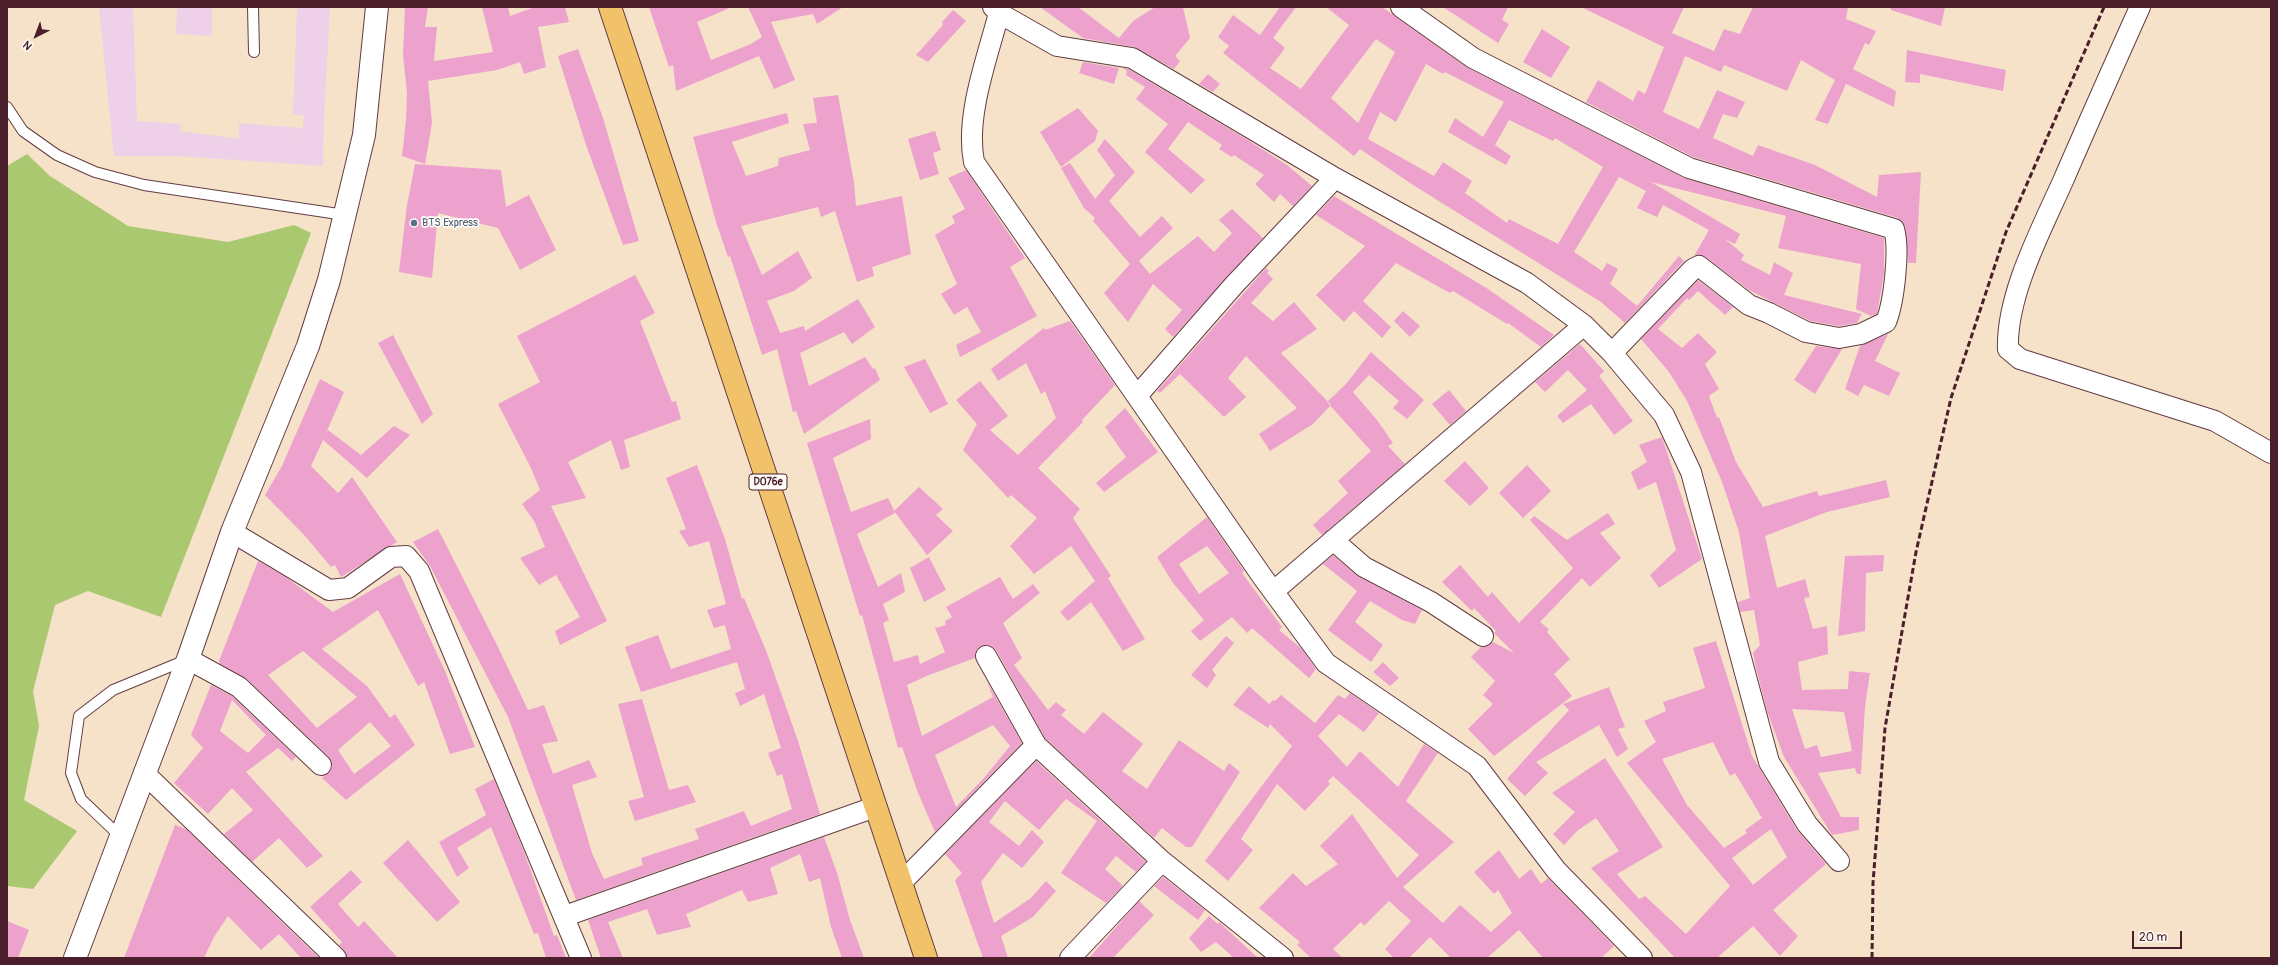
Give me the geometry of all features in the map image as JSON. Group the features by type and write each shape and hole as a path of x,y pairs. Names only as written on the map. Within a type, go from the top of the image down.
{"main road":[{"name":"D076e","path":"610,7 926,958"}],"street":[{"path":"75,958 188,659 232,532 308,346 329,280 364,136 377,7"},
{"path":"1401,7 1473,58 1689,168 1894,229 1897,248 1890,311 1886,322 1861,334 1839,338 1806,332 1769,313 1749,305 1699,266 1693,269 1612,353"},
{"path":"2140,7 2030,255 2011,313 2007,332 2008,350 2020,359 2215,421 2271,453"},
{"path":"1642,958 1556,870 1476,766 1326,663 1274,592 974,162 970,144 972,120 996,10 1057,46 1132,58 1335,178 1527,283 1584,325 1612,353 1664,415 1691,472 1769,762 1807,824 1839,860"},
{"path":"1138,396 1234,285 1335,178"},
{"path":"1274,592 1584,325"},
{"path":"232,532 329,590 348,588 391,557 406,556 419,571 565,916 581,958"},
{"path":"1333,540 1364,567 1431,602 1483,636"},
{"path":"986,656 1036,745 1162,861 1283,958"},
{"path":"188,659 239,687 321,765"},
{"path":"901,883 1036,745"},
{"path":"144,773 336,958"},
{"path":"565,916 876,807"},
{"path":"1070,958 1162,861"}],"lane":[{"path":"253,7 254,52"},
{"path":"7,107 23,131 57,155 95,172 144,185 345,215"},
{"path":"121,837 81,798 71,773 79,716 113,690 188,659"}],"shaded area":[{"path":"99,7 133,7 137,121 181,124 180,131 239,139 239,123 302,128 302,138 304,116 293,114 297,7 330,7 323,166 178,156 114,156"},
{"path":"177,7 212,7 212,36 176,34"}],"green space":[{"path":"27,154 50,176 128,226 228,242 294,225 311,233 161,617 88,591 55,605 33,691 39,726 24,800 77,831 33,889 7,886 7,166"}],"building":[{"path":"405,7 428,7 425,27 437,27 434,61 493,52 482,7 508,7 510,16 535,7 565,7 569,22 538,27 546,67 524,74 520,62 497,70 428,81 432,123 425,164 402,156 407,93 403,55"},
{"path":"649,7 732,7 697,22 711,60 751,44 762,37 748,7 843,7 817,24 813,14 771,22 795,80 774,89 759,56 676,91 673,65 669,67"},
{"path":"1040,7 1078,7 1119,38 1133,21 1155,7 1183,7 1190,38 1175,56 1180,61 1174,69 1134,47 1083,38"},
{"path":"1280,7 1296,7 1273,38 1285,48 1270,68 1301,89 1349,25 1326,7 1382,7 1468,68 1684,178 1884,238 1884,274 1877,314 1871,316 1856,309 1861,264 1778,248 1786,216 1651,182 1740,234 1735,244 1725,239 1744,255 1741,260 1770,275 1774,262 1793,273 1784,295 1862,314 1857,323 1839,326 1810,321 1749,290 1706,257 1700,255 1694,256 1709,230 1663,205 1657,217 1637,208 1646,191 1619,177 1574,252 1602,271 1607,263 1618,269 1610,284 1637,306 1679,256 1684,261 1625,323 1601,302 1413,185 1360,149 1354,156 1223,53 1229,46 1218,37 1233,15 1260,35","holes":["1376,39 1395,52 1358,123 1331,98","1426,64 1443,74 1445,72 1504,102 1483,137 1455,118 1448,132 1506,165 1511,156 1495,145 1509,120 1553,141 1555,138 1603,167 1558,244 1509,219 1507,223 1465,193 1472,181 1443,162 1434,176 1368,139 1380,112 1396,122"]},
{"path":"1443,7 1508,7 1502,20 1509,24 1498,43"},
{"path":"1581,7 1684,7 1672,33 1714,51 1724,29 1740,34 1753,7 1848,7 1846,19 1876,31 1869,45 1865,43 1853,69 1896,91 1894,107 1846,84 1828,124 1815,120 1835,80 1801,60 1787,91 1724,65 1721,72 1685,56 1663,112 1699,129 1717,90 1745,102 1737,118 1723,114 1713,138 1753,156 1758,145 1815,165 1877,197 1879,175 1921,172 1916,263 1908,263 1905,227 1898,218 1693,157 1586,102 1598,80 1633,101 1638,90 1645,94 1664,47"},
{"path":"1891,7 1945,7 1941,26 1891,10"},
{"path":"953,10 966,21 928,62 916,55 943,25 942,22"},
{"path":"1542,29 1570,47 1551,78 1523,62"},
{"path":"578,49 603,118 639,241 623,245 586,145 558,56"},
{"path":"1907,50 2006,70 2003,91 1920,74 1920,83 1905,82"},
{"path":"1083,62 1119,68 1114,84 1079,73"},
{"path":"1123,68 1128,69 1246,139 1287,165 1312,186 1293,206 1280,194 1274,202 1255,184 1264,175 1234,155 1232,157 1219,149 1222,145 1188,122 1168,149 1205,180 1191,194 1145,152 1168,124 1136,99 1145,87 1126,75 1127,71"},
{"path":"1208,74 1220,84 1213,92 1199,84"},
{"path":"838,95 854,182 856,206 902,196 911,254 872,267 874,276 857,282 835,211 821,217 818,207 741,226 762,275 798,251 812,278 794,291 767,301 780,333 804,326 805,331 858,299 875,327 852,344 844,332 800,353 809,386 865,357 873,369 875,368 880,380 804,434 796,411 793,412 777,349 762,355 730,256 728,257 716,222 693,137 787,113 789,123 732,142 746,176 778,166 779,158 810,150 803,124 817,123 813,98"},
{"path":"1078,108 1098,131 1095,141 1061,167 1040,132"},
{"path":"935,131 941,150 933,153 939,174 920,180 908,139"},
{"path":"1105,139 1135,172 1109,201 1140,237 1162,216 1173,228 1139,261 1150,274 1198,236 1214,252 1232,233 1219,220 1232,209 1263,238 1173,337 1165,329 1182,310 1153,284 1128,322 1104,293 1130,264 1093,221 1095,218 1084,208 1061,168 1070,163 1095,199 1115,175 1097,150"},
{"path":"415,164 501,170 506,207 529,195 556,250 520,270 498,228 438,213 432,278 399,272 407,205"},
{"path":"966,170 1025,258 1010,267 1037,316 960,357 956,345 981,332 967,307 954,315 941,294 957,284 935,235 955,223 952,216 965,209 948,178"},
{"path":"1334,196 1488,289 1554,335 1541,347 1508,323 1507,324 1453,291 1450,293 1396,263 1363,301 1391,327 1382,338 1354,311 1344,322 1316,295 1365,246 1316,215"},
{"path":"1266,268 1269,271 1267,273 1273,279 1251,303 1273,321 1294,302 1317,329 1281,353 1331,405 1313,424 1270,451 1259,434 1297,408 1246,356 1228,378 1246,397 1224,417 1180,374 1160,393 1157,391"},
{"path":"635,275 655,313 640,321 672,402 676,401 681,419 624,440 630,467 621,470 611,440 568,462 586,498 551,506 607,621 560,645 555,631 580,617 556,575 539,585 520,558 545,547 534,521 522,504 540,490 531,468 498,404 540,382 517,336"},
{"path":"1698,280 1733,307 1725,315 1698,291 1689,300 1687,298 1658,329 1682,348 1698,333 1717,352 1705,364 1719,389 1709,396 1717,418 1719,417 1736,462 1763,507 1817,491 1819,496 1886,480 1890,497 1827,512 1765,536 1777,588 1805,579 1810,597 1804,598 1813,629 1827,626 1828,654 1798,662 1802,690 1848,689 1849,671 1870,673 1865,706 1861,774 1857,774 1855,768 1818,773 1841,817 1859,817 1859,830 1832,835 1784,757 1767,711 1756,668 1753,653 1760,645 1754,610 1740,612 1738,602 1750,598 1739,532 1722,482 1687,401 1669,372 1641,339","holes":["1792,709 1844,712 1852,751 1821,757 1817,745 1805,749"]},
{"path":"1403,311 1420,326 1410,337 1394,321"},
{"path":"1070,321 1115,385 1082,420 1083,422 1038,468 1080,509 1073,518 1111,576 1108,578 1145,639 1123,651 1091,602 1068,621 1060,612 1095,581 1071,546 1034,574 1010,546 1037,518 1011,495 1008,498 963,450 977,424 956,400 980,381 1008,416 990,430 1018,455 1056,418 1045,391 1041,394 1026,363 998,381 991,369 1044,328 1045,330"},
{"path":"1888,334 1875,361 1900,373 1889,396 1864,385 1858,396 1845,389 1860,346"},
{"path":"393,335 433,414 422,424 378,343"},
{"path":"1580,344 1604,371 1599,376 1633,421 1614,435 1591,404 1563,423 1557,416 1587,390 1568,370 1545,392 1535,382"},
{"path":"1816,346 1842,349 1815,394 1794,380"},
{"path":"1371,352 1424,400 1407,419 1393,408 1399,401 1369,375 1353,392 1377,420 1393,443 1388,446 1405,464 1322,535 1313,525 1348,493 1338,481 1371,451 1327,402 1346,384"},
{"path":"925,359 948,404 930,413 904,367"},
{"path":"320,379 344,392 326,433 328,430 361,455 394,426 410,435 367,478 323,440 311,466 338,493 352,477 397,542 341,577 335,565 331,567 306,537 265,495 282,466"},
{"path":"1449,390 1466,411 1450,425 1432,404"},
{"path":"1125,408 1158,452 1104,492 1096,483 1126,457 1105,427"},
{"path":"870,419 871,439 833,458 851,512 888,498 895,513 857,534 878,587 901,573 905,592 883,604 889,620 883,623 894,662 918,655 920,664 945,652 935,628 946,625 945,621 952,617 946,607 1000,577 1013,599 1033,584 1040,593 1003,623 1022,658 1014,665 1048,710 1056,702 1066,710 1061,715 1084,734 1103,712 1143,744 1122,771 1147,789 1179,740 1224,771 1229,763 1240,772 1192,847 1186,847 1162,828 1154,838 1045,738 996,650 987,645 976,650 975,658 907,685 922,736 993,697 987,682 1022,743 935,832 918,793 902,747 898,748 862,615 860,616 807,443","holes":["993,725 1010,746 984,778 956,807 935,755"]},
{"path":"1662,437 1702,559 1659,588 1650,575 1676,550 1656,482 1638,490 1631,472 1647,462 1639,445"},
{"path":"1465,461 1489,488 1470,506 1444,481"},
{"path":"697,465 725,539 742,599 744,598 767,653 798,741 820,814 576,900 508,717 430,566 413,542 438,529 528,710 544,705 558,741 542,744 553,774 589,760 597,777 572,785 592,853 604,879 643,865 641,858 699,839 695,829 744,811 751,826 792,809 782,774 777,776 768,753 781,748 764,694 740,706 735,693 745,689 737,662 641,692 625,647 658,635 671,669 731,649 725,625 714,628 707,610 726,604 709,541 689,547 679,531 686,529 666,478"},
{"path":"1527,465 1551,491 1523,518 1499,493"},
{"path":"919,487 943,509 936,515 953,531 927,555 894,511"},
{"path":"1608,513 1615,524 1600,533 1621,558 1590,587 1582,578 1540,622 1549,629 1547,632 1570,659 1554,674 1572,696 1494,756 1468,729 1493,704 1483,695 1495,681 1471,657 1481,647 1488,646 1493,642 1514,653 1494,633 1496,631 1474,608 1472,611 1442,582 1460,565 1488,597 1492,592 1519,623 1573,568 1530,520 1534,516 1567,540"},
{"path":"1207,517 1244,571 1242,573 1282,627 1279,630 1302,649 1316,669 1309,678 1252,628 1247,633 1232,617 1200,641 1191,631 1204,620 1173,583 1157,557","holes":["1207,546 1229,573 1199,594 1179,564"]},
{"path":"1333,555 1359,577 1422,610 1415,624 1402,620 1370,601 1355,622 1383,645 1371,662 1328,630 1357,591 1323,564"},
{"path":"1884,555 1883,571 1866,573 1865,631 1838,636 1845,556"},
{"path":"929,557 946,590 924,602 910,568"},
{"path":"258,561 287,578 333,612 400,574 445,671 475,747 450,754 424,682 418,686 378,610 322,649 367,686 390,718 395,714 415,745 346,800 322,778 332,768 332,762 329,757 247,679 220,664 219,661","holes":["303,651 357,697 317,728 268,675","370,722 391,746 354,774 338,750"]},
{"path":"1226,636 1234,643 1212,670 1216,675 1207,688 1191,675"},
{"path":"1716,641 1752,756 1797,830 1826,864 1773,910 1798,936 1780,956 1753,926 1717,958 1675,958 1591,868 1619,851 1596,818 1577,831 1564,845 1553,834 1575,812 1552,793 1605,758 1663,847 1617,874 1639,899 1645,896 1686,934 1730,886 1627,763 1656,742 1644,721 1666,711 1663,702 1705,688 1693,648","holes":["1713,742 1730,776 1735,773 1762,818 1745,830 1747,833 1724,848 1687,805 1662,759","1771,829 1787,857 1753,885 1732,858"]},
{"path":"1383,662 1399,678 1390,686 1373,672"},
{"path":"211,685 232,696 296,757 292,761 278,748 246,772 323,856 307,868 279,838 252,862 224,834 253,810 232,788 208,814 174,783 203,748 191,735","holes":["232,700 266,735 248,753 220,731"]},
{"path":"1249,686 1269,704 1281,695 1315,723 1338,695 1345,699 1350,693 1379,713 1364,732 1339,714 1318,736 1347,767 1360,751 1398,787 1424,744 1438,753 1406,801 1454,842 1403,887 1443,923 1460,905 1491,932 1512,913 1498,890 1494,894 1474,872 1499,850 1519,879 1531,869 1541,884 1548,878 1614,946 1601,958 1543,958 1519,930 1487,958 1451,958 1430,937 1409,958 1394,958 1385,949 1411,921 1389,901 1364,926 1361,922 1333,949 1343,958 1311,958 1297,945 1300,942 1259,908 1293,873 1306,886 1338,864 1320,846 1352,814 1397,878 1419,855 1333,776 1328,781 1330,784 1305,811 1277,784 1241,839 1253,850 1228,881 1205,861 1292,746 1270,724 1268,728 1233,705"},
{"path":"1609,687 1625,727 1618,729 1628,749 1617,757 1599,725 1536,762 1548,773 1525,796 1507,779 1569,710 1563,704"},
{"path":"642,699 669,790 688,785 696,802 635,821 628,801 644,797 618,704"},
{"path":"1036,761 1146,862 1136,872 1116,856 1105,869 1123,886 1106,903 1061,873 1097,821 1066,799 1039,830 1005,801 989,822 1019,846 1032,830 1044,842 1022,868 1003,853 981,882 994,923 1031,898 1046,881 1056,891 1033,917 1001,936 1008,958 983,958 955,880 962,873 945,854"},
{"path":"494,779 524,852 554,936 557,935 566,958 546,958 538,933 534,934 491,827 457,848 469,868 457,877 439,842 486,815 475,789"},
{"path":"175,825 186,829 319,958 301,958 279,934 261,950 228,916 214,937 204,958 124,958"},
{"path":"824,837 837,873 850,920 864,958 842,958 831,927 820,878 809,882 800,854 770,868 778,894 748,902 742,890 686,914 691,927 657,935 647,909 608,922 623,958 601,958 588,920"},
{"path":"408,840 460,902 437,922 383,863"},
{"path":"351,870 362,882 338,904 358,927 364,921 398,958 347,958 344,950 339,945 342,942 310,907"},
{"path":"1163,877 1205,910 1198,920 1154,886"},
{"path":"1139,901 1154,915 1113,958 1089,958"},
{"path":"1209,916 1218,924 1219,922 1258,958 1234,958 1216,942 1201,952 1189,938"},
{"path":"7,921 29,930 18,958 7,958"}],"railway":[{"path":"1872,958 1873,883 1885,728 1916,552 1951,398 2006,232 2104,7"}],"place":[{"name":"BTS Express","path":"414,223"}]}
